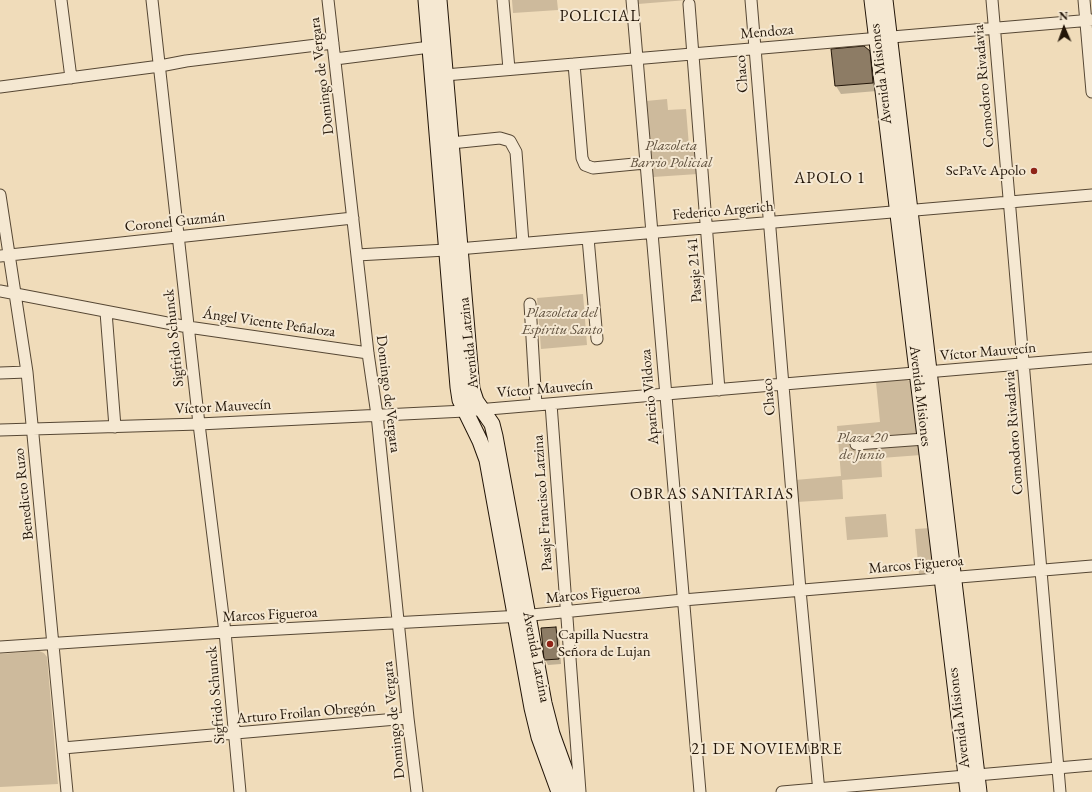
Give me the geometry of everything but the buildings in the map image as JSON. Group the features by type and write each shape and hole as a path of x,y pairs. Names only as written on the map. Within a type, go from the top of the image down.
{"street":[{"path":"61,0 71,78"},
{"name":"Sigfrido Schunck","path":"152,0 199,424 225,632 240,792"},
{"name":"Domingo de Vergara","path":"328,0 368,353 377,415 417,792"},
{"name":"Avenida Latzina","path":"426,0 445,75 451,143 458,387 465,411 480,441 487,460 522,616 552,734 573,792"},
{"name":"Avenida Latzina","path":"439,0 437,47 453,249 472,389 476,401 492,424 496,436 522,616 532,708 540,737 559,792"},
{"path":"503,0 509,69"},
{"name":"Aparicio Vildoza","path":"632,0 700,792"},
{"name":"Chaco","path":"751,0 800,590 819,791"},
{"name":"Avenida Misiones","path":"872,0 883,37 972,776 980,792"},
{"name":"Avenida Misiones","path":"883,37 885,0"},
{"name":"Comodoro Rivadavia","path":"992,0 1060,792"},
{"path":"1084,0 1089,20 1092,92"},
{"name":"Pasaje 2141","path":"689,4 719,390"},
{"name":"Mendoza","path":"445,75 1089,20"},
{"path":"0,87 160,66 186,61 333,43"},
{"path":"335,59 437,47"},
{"path":"574,64 582,158 585,165 593,168 645,163"},
{"path":"451,143 500,138 510,141 516,152 523,243"},
{"name":"Benedicto Ruzo","path":"0,195 4,256 15,293 27,372 67,792"},
{"name":"Federico Argerich","path":"357,255 588,238 1092,195"},
{"name":"Coronel Guzmán","path":"4,256 353,218"},
{"path":"588,238 597,339"},
{"name":"Ángel Vicente Peñaloza","path":"0,291 188,327 368,353"},
{"path":"530,304 536,405"},
{"path":"106,312 115,427"},
{"name":"Víctor Mauvecín","path":"0,430 199,424 483,410 1092,358"},
{"path":"0,373 27,372"},
{"name":"Avenida Misiones","path":"923,372 925,439 948,578"},
{"name":"Pasaje Francisco Latzina","path":"551,404 580,792"},
{"path":"856,444 925,439"},
{"name":"Marcos Figueroa","path":"0,647 225,632 522,616 683,600 1092,566"},
{"name":"Arturo Froilan Obregón","path":"63,748 408,718"},
{"path":"782,792 819,791 1092,765"},
{"name":"Avenida Misiones","path":"968,792 972,776"}],"green space":[{"path":"512,0 557,0 558,10 513,13"},
{"path":"637,0 687,0 638,4"},
{"name":"Plazoleta Barrio Policial","path":"667,99 668,110 686,109 689,146 696,149 698,174 653,177 646,101"},
{"name":"Plazoleta del Espíritu Santo","path":"583,294 587,345 541,349 537,298"},
{"name":"Plaza 20 de Junio","path":"904,379 910,381 913,386 921,455 881,458 882,477 842,480 843,499 797,502 795,480 841,476 837,426 880,422 876,382"},
{"path":"886,514 888,537 847,540 845,517"},
{"path":"931,528 934,571 919,574 915,529"},
{"path":"39,651 44,653 47,657 58,784 0,787 0,654"}],"place":[{"name":"SePaVe Apolo","path":"1034,171"},
{"name":"Capilla Nuestra Señora de Lujan","path":"550,644"}],"district":[{"name":"POLICIAL","path":"600,17"},
{"name":"APOLO 1","path":"830,179"},
{"name":"OBRAS SANITARIAS","path":"712,495"},
{"name":"21 DE NOVIEMBRE","path":"767,750"}]}
